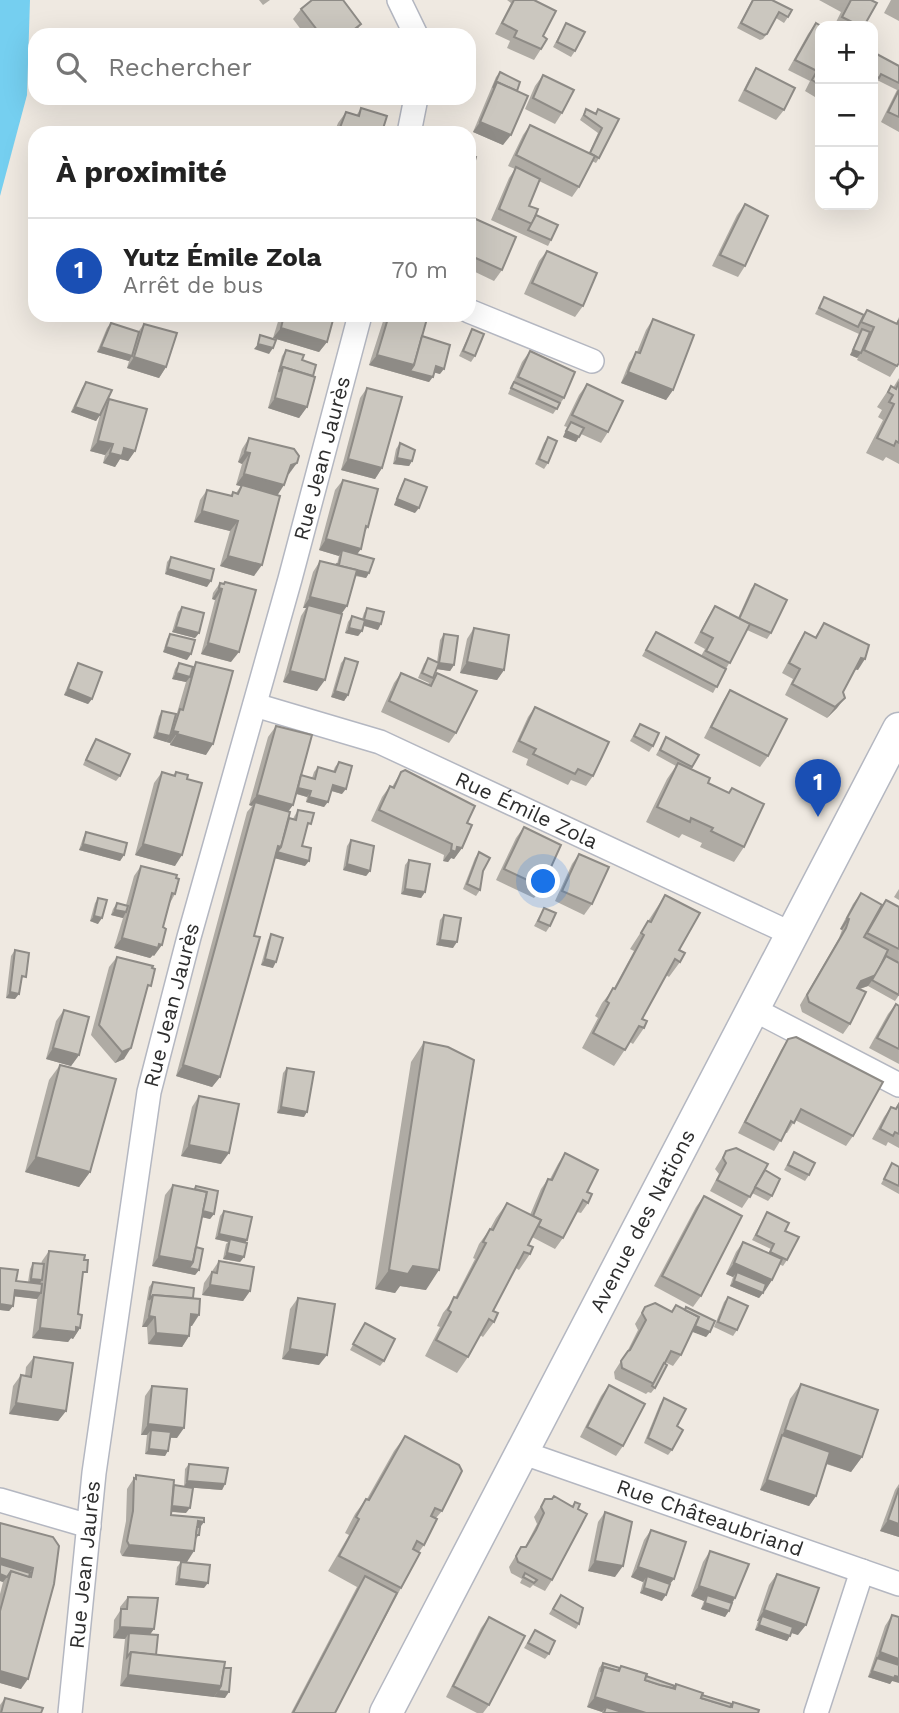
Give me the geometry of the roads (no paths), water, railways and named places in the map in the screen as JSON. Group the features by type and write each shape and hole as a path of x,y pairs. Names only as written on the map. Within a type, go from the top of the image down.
{"main road":[{"name":"Avenue des Nations","path":"386,1713 899,729"}],"street":[{"path":"399,0 413,28"},
{"path":"410,126 414,105"},
{"path":"476,314 592,361"},
{"name":"Rue Jean Jaurès","path":"70,1713 94,1473 149,1092 358,322"},
{"name":"Rue Émile Zola","path":"255,705 380,742 792,934"},
{"path":"753,1009 899,1085"},
{"name":"Rue Châteaubriand","path":"521,1452 899,1584"},
{"path":"0,1500 89,1526"},
{"path":"816,1713 862,1571"}],"water":[{"path":"0,0 30,0 27,95 0,196"}],"place":[{"name":"Yutz Émile Zola","path":"818,817"}]}
